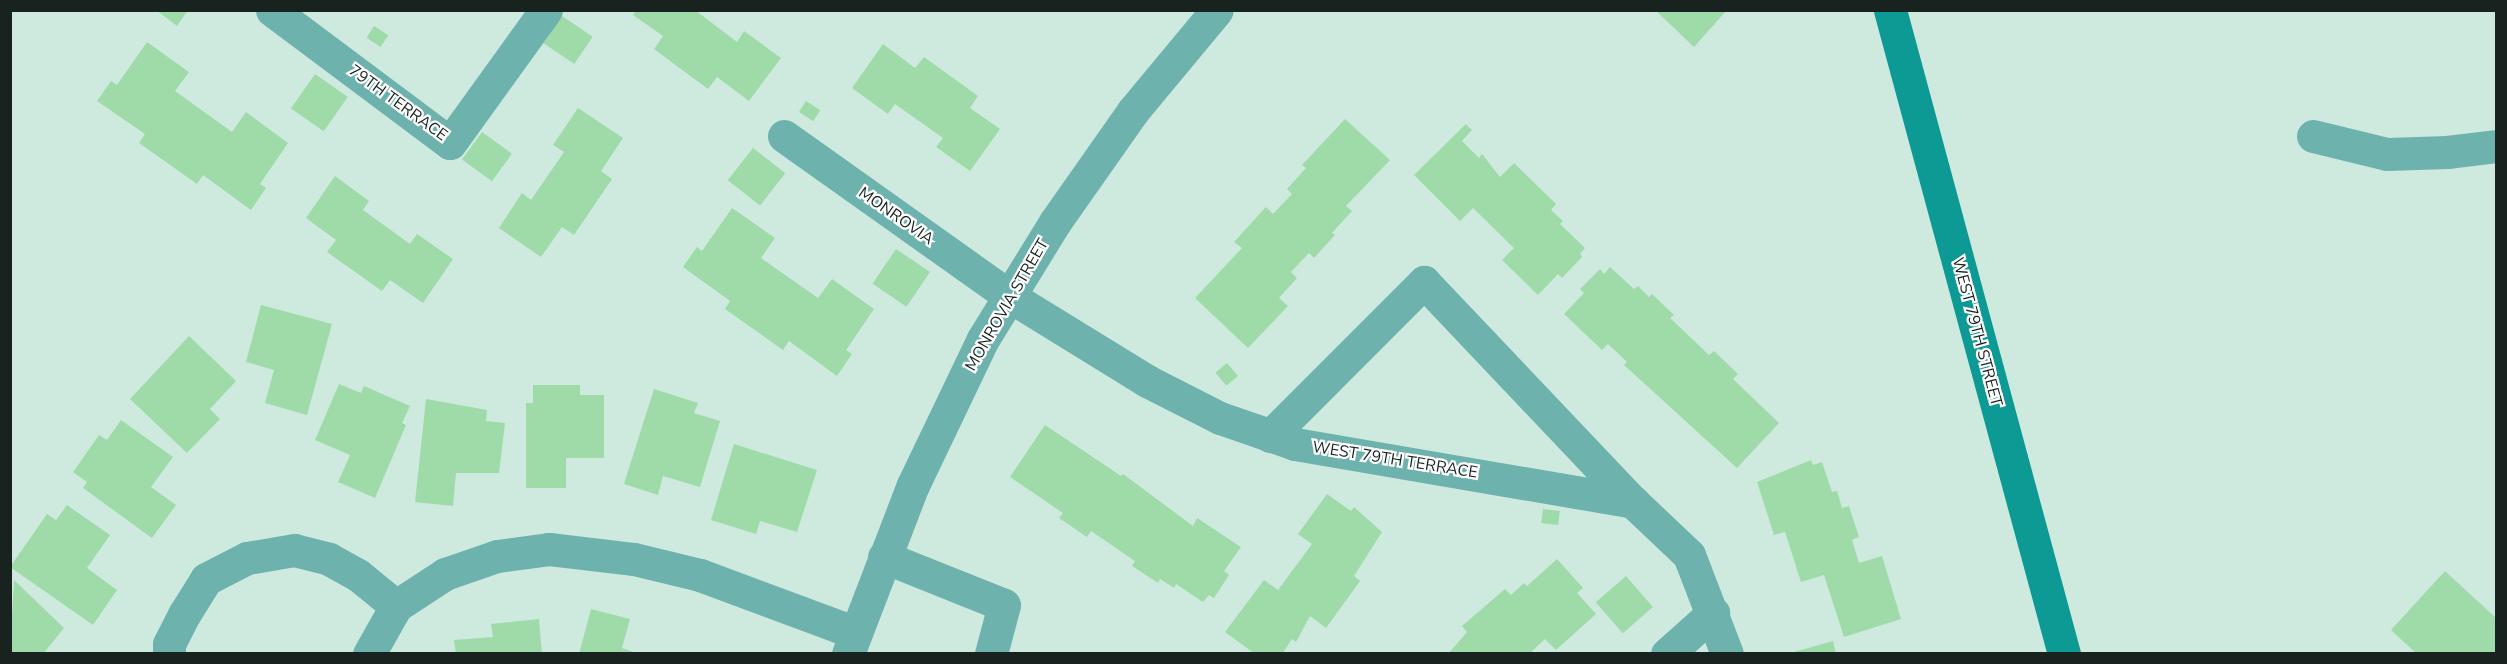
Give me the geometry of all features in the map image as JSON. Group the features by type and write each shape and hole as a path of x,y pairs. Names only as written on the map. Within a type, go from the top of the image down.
{"street":[{"name":"79TH TERRACE","path":"272,10 450,142 546,10"},
{"name":"MONROVIA STREET","path":"369,654 396,606 445,574 497,556 549,549 634,559 700,575 851,643 884,556 978,350 1009,296 1055,222 1133,111 1216,10"},
{"name":"WEST 79TH STREET","path":"1890,10 2064,654"},
{"name":"MONROVIA","path":"784,136 1009,296"},
{"path":"2313,136 2387,154 2496,146"},
{"path":"1270,436 1424,282 1633,502 1689,555 1727,654"},
{"name":"WEST 79TH TERRACE","path":"1009,296 1147,381 1220,418 1270,436 1295,444 1633,502"},
{"path":"169,654 184,613 206,579 247,558 294,550 330,559 358,574 396,606"},
{"path":"884,556 1004,605 991,654"},
{"path":"1667,654 1713,613"}],"building":[{"path":"156,10 188,10 177,26"},
{"path":"636,10 695,10 737,42 744,31 781,58 749,101 717,77 708,89 654,49 663,36 633,15"},
{"path":"1655,10 1727,10 1694,47"},
{"path":"562,16 593,37 574,64 544,43"},
{"path":"374,26 388,35 381,47 366,38"},
{"path":"147,42 189,72 175,91 232,132 246,112 288,143 260,184 266,188 251,210 203,175 197,184 139,143 145,134 97,101 111,81 117,85"},
{"path":"883,44 915,68 924,57 978,96 970,108 1000,129 970,171 936,147 943,138 895,104 888,114 852,88"},
{"path":"315,74 348,97 324,131 291,108"},
{"path":"806,101 820,110 813,121 799,112"},
{"path":"578,108 623,138 601,171 612,179 574,235 562,227 541,257 499,228 522,193 531,200 564,152 553,145"},
{"path":"1345,119 1390,160 1346,206 1352,211 1332,233 1335,235 1314,258 1309,253 1291,272 1297,278 1279,298 1288,306 1248,348 1195,298 1242,248 1234,242 1266,207 1273,214 1292,194 1287,189 1306,168 1302,165"},
{"path":"1466,124 1472,130 1462,141 1479,158 1482,154 1500,177 1514,163 1556,204 1551,210 1563,221 1560,224 1585,248 1580,254 1582,257 1562,278 1558,274 1538,295 1502,260 1514,248 1473,208 1460,221 1414,175"},
{"path":"482,132 512,154 492,181 462,160"},
{"path":"753,148 785,173 760,206 728,180"},
{"path":"335,176 369,201 363,210 410,244 417,234 453,259 423,303 390,280 382,291 327,252 336,240 306,218"},
{"path":"732,208 775,238 761,258 818,298 832,279 874,309 846,350 852,354 837,376 789,341 783,350 725,309 730,301 683,267 697,247 702,251"},
{"path":"896,249 930,272 907,307 873,284"},
{"path":"1610,267 1634,289 1638,286 1649,297 1652,294 1674,315 1670,318 1709,355 1714,351 1738,374 1733,379 1779,423 1737,468 1624,365 1627,362 1608,344 1602,350 1564,314 1584,293 1580,289 1600,269 1604,274"},
{"path":"261,305 332,324 307,415 265,403 274,370 246,362"},
{"path":"189,336 236,381 210,409 220,419 187,453 130,399"},
{"path":"1227,363 1238,376 1226,386 1216,373"},
{"path":"339,384 361,393 364,386 410,406 402,423 406,425 375,498 338,482 350,455 315,440"},
{"path":"533,385 580,385 580,395 604,395 604,458 566,458 566,488 526,488 526,403 533,403"},
{"path":"654,389 698,403 694,413 720,421 700,487 663,476 658,495 624,484"},
{"path":"426,399 487,410 486,421 505,423 499,473 456,473 453,506 415,502"},
{"path":"121,420 173,457 151,487 176,505 152,538 83,488 87,482 73,472 99,435 107,440"},
{"path":"1045,425 1121,476 1123,474 1193,526 1197,518 1241,547 1224,571 1229,575 1214,598 1209,595 1203,602 1176,584 1174,588 1160,579 1158,583 1132,566 1135,561 1091,531 1087,537 1059,518 1063,513 1010,477"},
{"path":"734,444 817,470 797,532 760,521 756,534 711,520"},
{"path":"1811,460 1813,465 1822,462 1832,492 1837,491 1842,508 1849,506 1859,537 1852,540 1859,563 1882,556 1901,619 1844,637 1824,575 1801,582 1785,532 1774,535 1757,482"},
{"path":"1327,494 1351,511 1354,507 1382,532 1354,576 1360,581 1326,628 1310,616 1296,642 1292,639 1282,654 1255,654 1225,632 1264,580 1278,590 1312,544 1298,534"},
{"path":"67,505 110,535 87,568 117,590 93,625 10,567 47,514 56,520"},
{"path":"1543,509 1560,511 1558,525 1541,523"},
{"path":"1557,559 1583,588 1577,593 1596,614 1556,650 1545,639 1529,654 1448,654 1467,632 1462,626 1505,589 1511,595 1524,583 1527,586"},
{"path":"2445,571 2496,618 2496,654 2417,654 2391,630"},
{"path":"1626,576 1653,607 1623,633 1596,602"},
{"path":"14,580 64,628 43,654 10,654"},
{"path":"591,609 630,619 622,648 639,654 579,654"},
{"path":"539,619 542,654 456,654 454,640 493,637 491,624"},
{"path":"1833,641 1836,654 1794,654 1794,652"}]}
